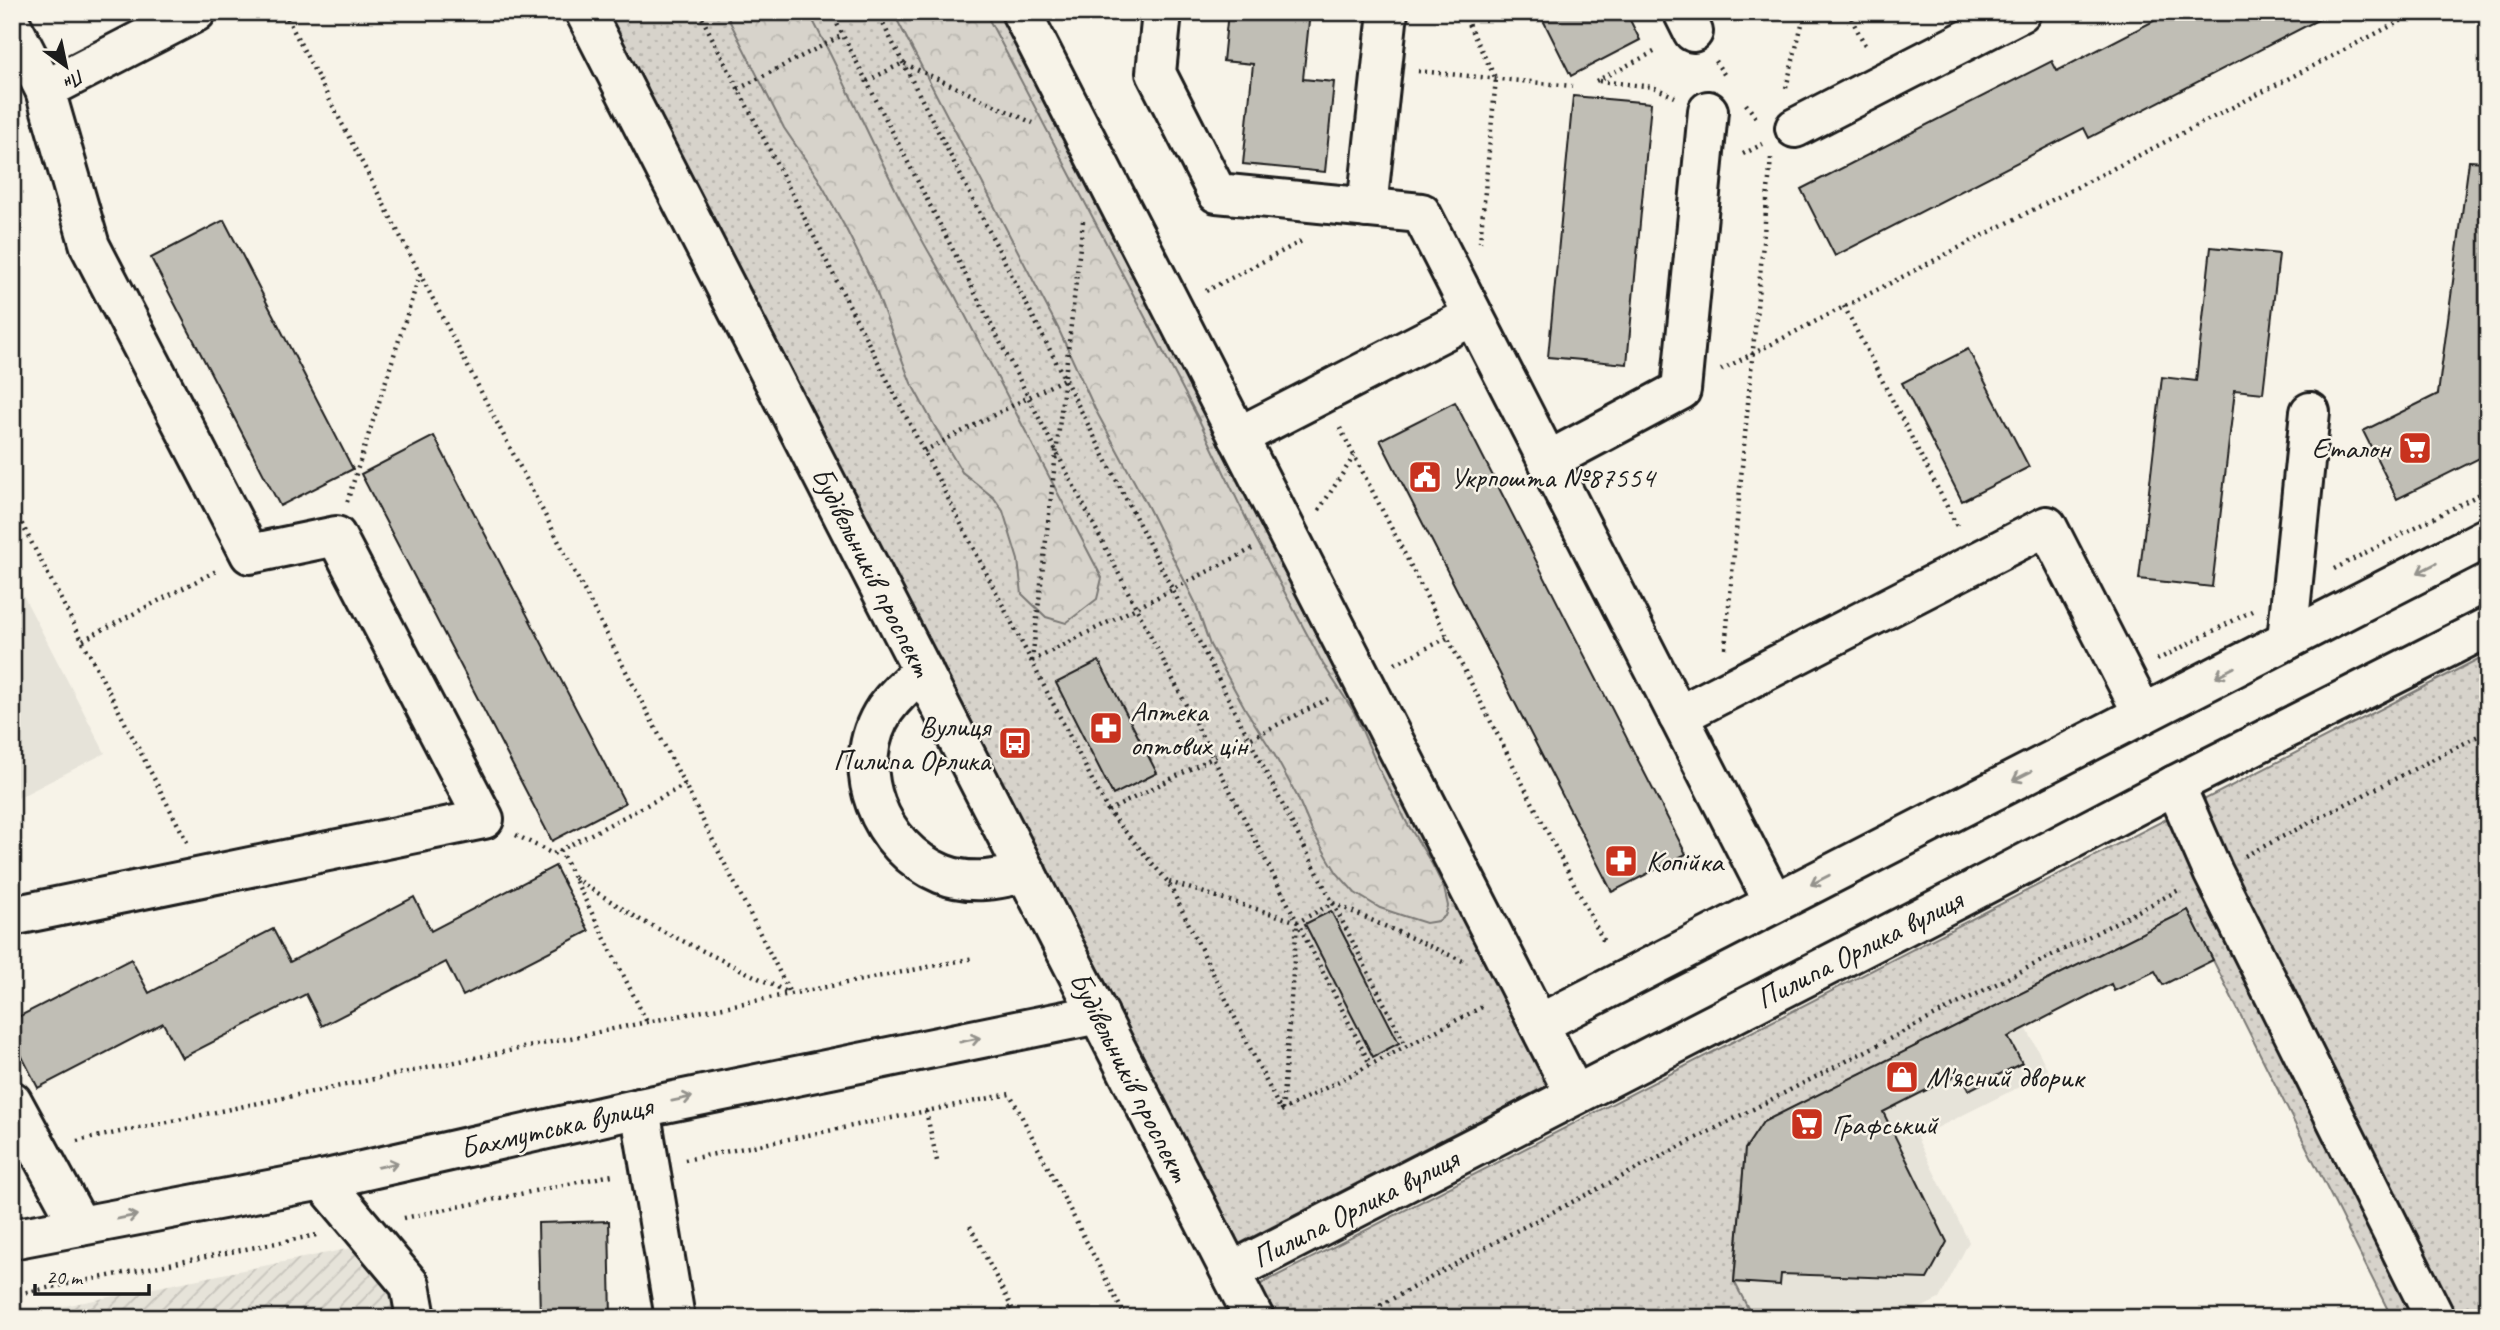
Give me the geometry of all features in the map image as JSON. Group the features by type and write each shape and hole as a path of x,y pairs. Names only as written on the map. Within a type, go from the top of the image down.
{"street":[{"path":"45,90 196,12"},
{"name":"Будівельників проспект","path":"585,12 1254,1318"},
{"path":"1021,12 1575,1095"},
{"path":"1162,12 1156,73 1217,193 1421,213 1774,903"},
{"path":"1367,208 1388,12"},
{"path":"1784,134 2021,12"},
{"path":"12,26 45,90 90,246 250,554 336,536 484,819 12,916"},
{"path":"1548,461 1681,390 1708,111"},
{"path":"1238,437 1473,316"},
{"path":"2287,640 2310,412"},
{"path":"1678,716 2046,526 2143,714"},
{"path":"1539,1024 2488,537"},
{"name":"Пилипа Орлика вулиця","path":"1231,1272 2175,785 2488,627"},
{"path":"923,671 901,689 883,711 873,737 868,765 871,794 881,820 896,843 918,862 943,875 970,881 998,880 1026,872"},
{"path":"2175,785 2213,872 2435,1318"},
{"name":"Бахмутська вулиця","path":"12,1239 322,1180 640,1108 1098,1014"},
{"path":"12,1101 80,1226"},
{"path":"640,1108 675,1318"},
{"path":"322,1180 410,1285 416,1318"}],"path":[{"path":"284,12 790,993"},
{"path":"699,12 1108,811 1168,882 1282,1111 1297,922"},
{"path":"831,12 1370,1064"},
{"path":"877,12 1406,1046"},
{"path":"1462,12 1496,79 1479,250"},
{"path":"1785,89 1805,12"},
{"path":"1681,390 2418,12"},
{"path":"1653,87 1596,81 1688,22"},
{"path":"738,89 843,35"},
{"path":"867,82 903,63"},
{"path":"903,63 1091,150"},
{"path":"1382,67 1572,86"},
{"path":"1702,176 1784,134"},
{"path":"1721,694 1752,354 1784,134"},
{"path":"1031,662 1083,217"},
{"path":"1201,293 1308,239"},
{"path":"336,536 420,274"},
{"path":"1844,306 1976,563"},
{"path":"923,451 1065,379"},
{"path":"1322,394 1605,944"},
{"path":"1031,662 1315,516 1354,456"},
{"path":"12,505 205,877"},
{"path":"82,641 250,554"},
{"path":"1108,811 1447,638"},
{"path":"1387,1318 1381,1305 1510,1234 2488,731"},
{"path":"553,854 685,785"},
{"path":"560,850 647,1022"},
{"path":"573,878 642,921 790,993"},
{"path":"1168,882 1297,922 1334,903"},
{"path":"1334,903 1520,987"},
{"path":"37,1149 647,1022 974,958"},
{"path":"12,1295 1010,1094 1126,1318"},
{"path":"926,1110 937,1161"},
{"path":"970,1226 1017,1318"},
{"path":"990,1318 1011,1307"}],"shaded area":[{"path":"12,574 105,753 12,801"},
{"path":"2011,998 2049,1072 1917,1138 1969,1242 1939,1299 1901,1318 1753,1318 1734,1282 1745,1149 1763,1122"},
{"path":"357,1247 393,1289 399,1318 26,1318 25,1314"}],"green space":[{"path":"608,12 1003,12 1552,1083 1239,1244"},
{"path":"725,12 809,13 912,222 952,290 1102,578 1097,599 1066,623 1046,617 1022,594 1018,560 1003,511 994,498 962,472 934,425 911,383 873,283 845,227 818,178 784,128"},
{"path":"893,12 985,12 1198,418 1255,537 1323,664 1354,712 1378,767 1444,888 1448,906 1445,916 1438,921 1426,923 1380,908 1355,893 1337,873 1312,831 1274,754 1210,645 1195,602 1148,507 1095,409 1058,328"},
{"path":"2488,654 2488,1318 2392,1318 2188,910 1763,1122 1745,1149 1734,1281 1753,1318 1276,1318 1259,1285"}],"building":[{"path":"1228,12 1310,12 1303,79 1334,82 1325,172 1243,164 1253,64 1223,61"},
{"path":"1539,12 1626,12 1640,40 1571,76"},
{"path":"2171,12 2333,12 2089,138 2084,128 1835,256 1801,189 2052,61 2057,71"},
{"path":"1573,96 1651,103 1627,364 1548,357"},
{"path":"2469,161 2488,162 2488,454 2397,499 2363,431 2438,394"},
{"path":"224,220 353,469 280,506 151,258"},
{"path":"2211,247 2279,254 2263,393 2235,390 2212,587 2139,579 2162,377 2196,381"},
{"path":"1968,349 2029,467 1962,501 1902,383"},
{"path":"1455,402 1686,854 1612,892 1380,440"},
{"path":"434,436 625,803 552,841 361,474"},
{"path":"1099,661 1157,773 1113,795 1056,683"},
{"path":"555,866 589,931 463,996 446,962 322,1026 306,994 182,1058 163,1023 38,1088 12,1037 12,1020 131,959 149,993 273,929 290,962 414,897 431,931"},
{"path":"2188,910 2213,960 2163,985 2155,971 2114,991 2111,984 2008,1037 2022,1063 1969,1090 1960,1073 1883,1112 1947,1242 1927,1279 1781,1274 1780,1285 1734,1282 1745,1149 1763,1122"},
{"path":"1331,911 1399,1043 1373,1057 1305,924"},
{"path":"609,1221 611,1318 540,1318 538,1223"}],"place":[{"name":"Еталон","path":"2415,448"},
{"name":"Укрпошта №87554","path":"1425,477"},
{"name":"Аптека оптових цін","path":"1106,728"},
{"name":"Вулиця Пилипа Орлика","path":"1015,743"},
{"name":"Копійка","path":"1621,861"},
{"name":"М'ясний дворик","path":"1902,1077"},
{"name":"Графський","path":"1807,1124"}]}
